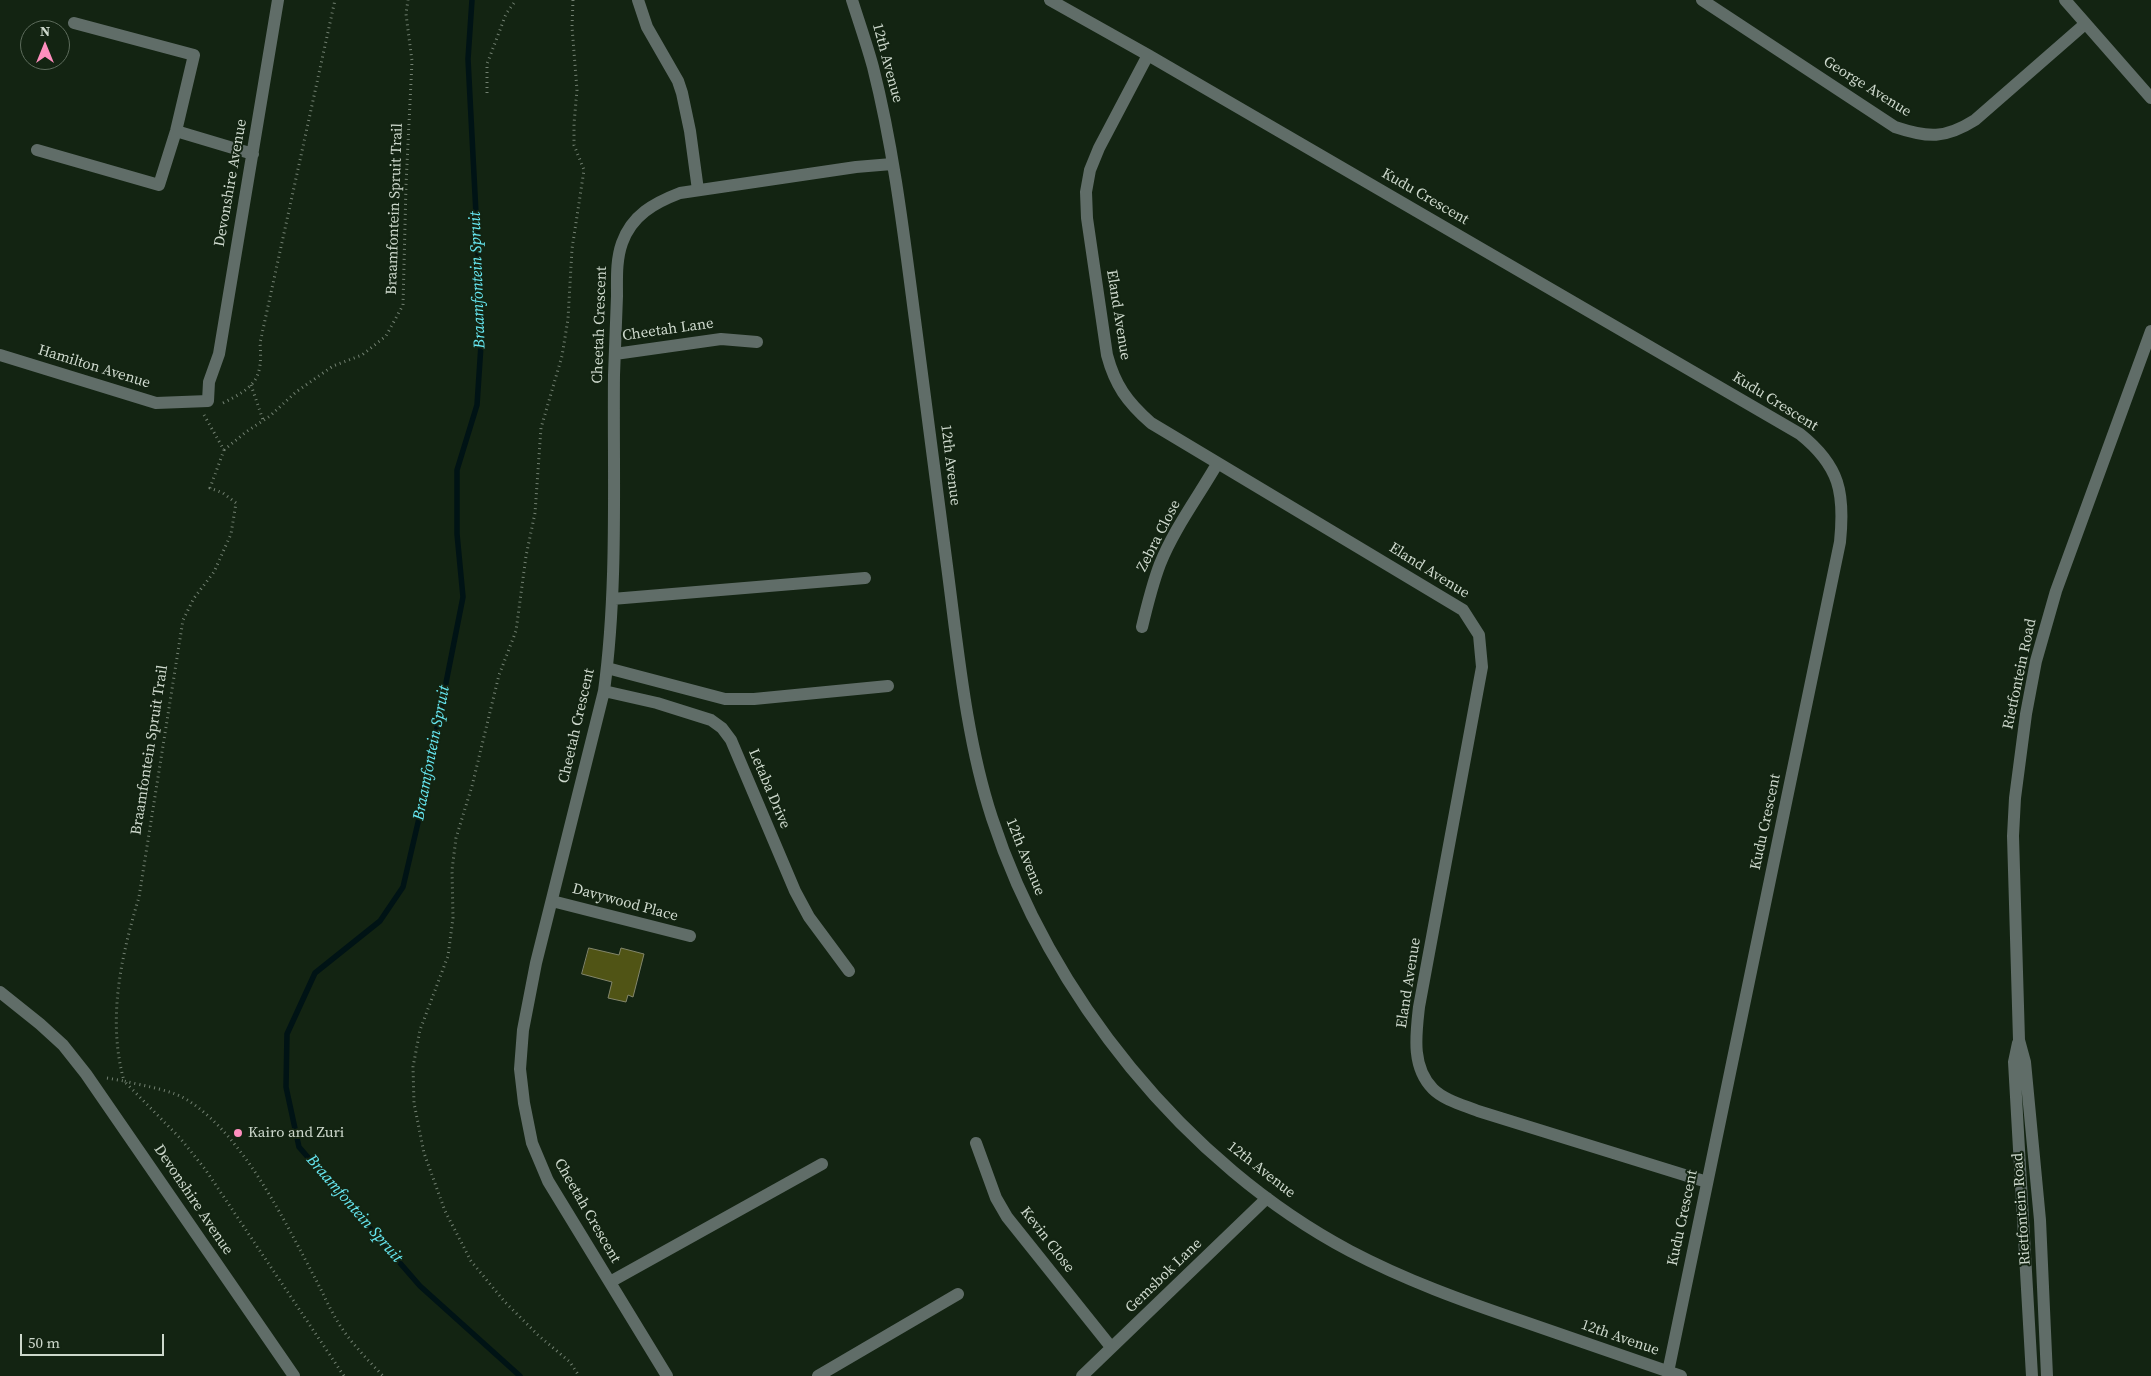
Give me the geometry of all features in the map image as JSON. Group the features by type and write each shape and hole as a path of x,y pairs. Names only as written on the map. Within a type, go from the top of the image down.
{"street":[{"name":"Devonshire Avenue","path":"214,403 209,382 214,370 253,154 278,0"},
{"path":"638,0 647,27 674,74 682,93 698,190"},
{"name":"12th Avenue","path":"852,0 872,64 892,164 902,226 957,646 973,744 991,816 1018,889 1057,965 1113,1047 1157,1100 1205,1146 1267,1198 1346,1249 1416,1283 1681,1376"},
{"name":"Kudu Crescent","path":"1050,0 1800,434 1818,448 1830,464 1840,490 1843,516 1840,542 1668,1372"},
{"name":"George Avenue","path":"1702,0 1895,127 1919,135 1939,136 1959,131 1976,120 2085,24"},
{"path":"2065,0 2151,98"},
{"path":"37,150 159,186 176,131 194,55 74,23"},
{"name":"Eland Avenue","path":"1148,55 1099,148 1090,170 1086,192 1087,218 1106,354 1112,374 1134,408 1151,423 1463,610 1479,635 1482,668 1419,1007 1416,1056 1422,1074 1433,1089 1451,1100 1478,1111 1707,1182"},
{"path":"176,131 253,154"},
{"name":"Cheetah Crescent","path":"667,1376 548,1181 532,1143 524,1103 520,1068 523,1030 536,963 604,691 607,668 612,599 614,354 618,262 622,243 630,227 642,212 658,201 680,193 892,164"},
{"name":"Rietfontein Road","path":"2047,1376 2041,1234 2025,1062 2019,1040 2013,836 2015,798 2026,714 2036,661 2056,591 2151,331"},
{"name":"Cheetah Lane","path":"614,354 721,339 756,342"},
{"name":"Hamilton Avenue","path":"0,354 156,403 214,403"},
{"name":"Zebra Close","path":"1142,627 1160,563 1217,464"},
{"path":"612,599 865,578"},
{"path":"607,668 725,699 754,699 888,686"},
{"name":"Letaba Drive","path":"604,691 695,714 711,720 722,728 731,740 795,891 810,917 849,971"},
{"name":"Davywood Place","path":"552,901 690,936"},
{"name":"Devonshire Avenue","path":"0,992 63,1045 86,1074 294,1376"},
{"name":"Rietfontein Road","path":"2019,1040 2014,1062 2032,1376"},
{"name":"Kevin Close","path":"976,1143 996,1198 1007,1216 1111,1347"},
{"path":"610,1282 822,1164"},
{"name":"Gemsbok Lane","path":"1082,1376 1267,1198"},
{"path":"818,1376 958,1294"},
{"path":"2044,1328 2055,1376"}],"path":[{"path":"224,450 203,413 214,403 251,385 258,376 261,357 260,343 335,0"},
{"name":"Braamfontein Spruit Trail","path":"124,1081 119,1061 115,1020 118,982 128,932 139,897 183,620 194,598 214,572 232,534 236,503 223,493 210,488 224,450 296,392 333,366 362,354 386,336 404,305 406,185 412,61 406,14 408,0"},
{"path":"487,92 487,64 506,14 516,0"},
{"path":"573,0 572,27 577,90 574,145 584,170 572,249 568,319 562,356 542,428 535,513 526,556 516,631 500,675 472,786 456,838 452,870 453,918 448,956 420,1030 413,1067 414,1103 424,1153 445,1210 471,1261 504,1301 539,1336 570,1362 579,1376"},
{"path":"251,385 263,420"},
{"path":"86,1074 156,1088 189,1101 223,1131 250,1166 274,1205 340,1326 358,1350 382,1376"},
{"path":"124,1081 180,1138 205,1169 344,1376"}],"building":[{"path":"589,948 619,955 621,948 644,954 633,997 628,995 626,1002 608,998 612,982 582,974"}],"waterway":[{"name":"Braamfontein Spruit","path":"472,0 468,59 482,330 477,405 457,470 457,534 463,597 420,814 403,887 380,921 315,973 287,1034 286,1087 299,1147 420,1286 520,1376"}],"place":[{"name":"Kairo and Zuri","path":"238,1133"}]}
